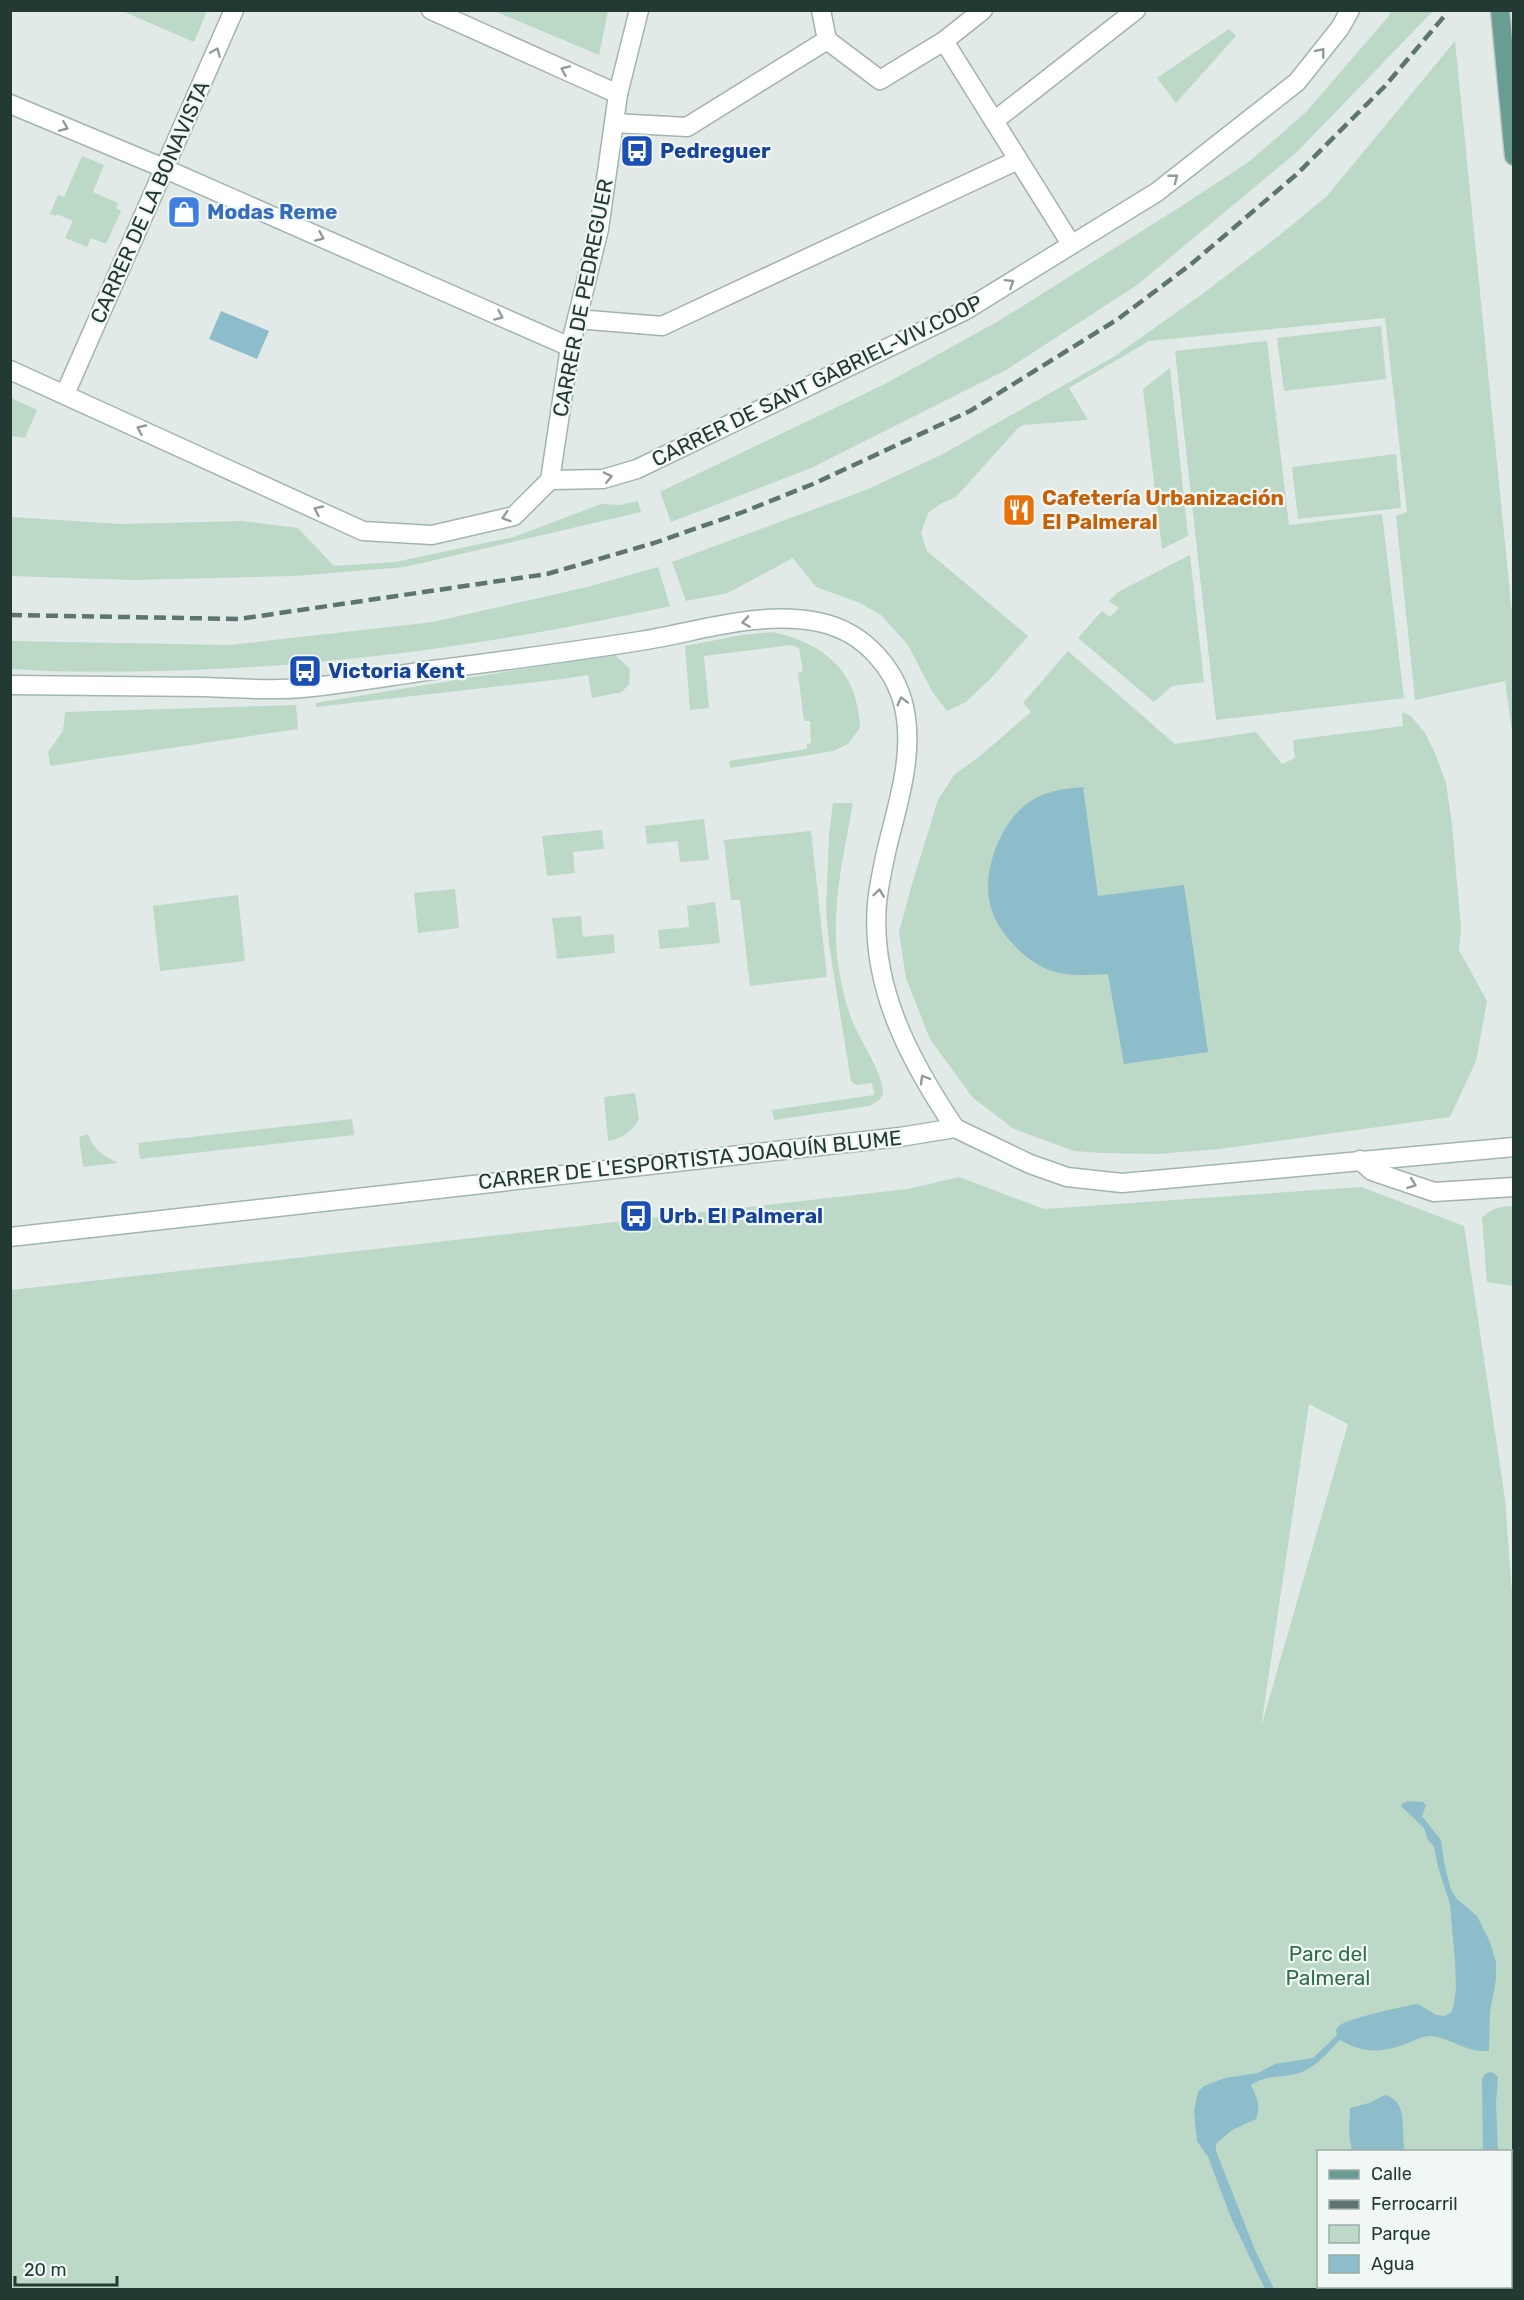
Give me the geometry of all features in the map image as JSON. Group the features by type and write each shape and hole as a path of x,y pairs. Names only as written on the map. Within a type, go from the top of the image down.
{"main road":[{"path":"1500,10 1514,156"}],"street":[{"name":"CARRER DE LA BONAVISTA","path":"65,394 166,169 234,10"},
{"path":"432,10 618,94"},
{"name":"CARRER DE PEDREGUER","path":"550,480 570,347 599,229 618,94 639,10"},
{"path":"821,10 828,40 880,80 944,41 983,10"},
{"path":"994,121 1136,10"},
{"name":"CARRER DE SANT GABRIEL-VIV.COOP","path":"550,480 603,479 637,469 964,312 1157,192 1297,82 1340,28 1350,10"},
{"path":"614,123 687,127 828,40"},
{"path":"944,41 1071,244"},
{"path":"10,104 166,169 570,347"},
{"path":"577,319 662,326 1018,160"},
{"path":"10,370 363,531 432,535 514,516 550,480"},
{"path":"10,685 299,689 644,640 772,618 798,618 823,622 848,633 868,646 881,659 900,692 906,718 906,762 877,904 877,936 882,976 909,1054 955,1128 1030,1164 1067,1177 1122,1183 1514,1147"},
{"name":"CARRER DE L'ESPORTISTA JOAQUÍN BLUME","path":"10,1237 900,1137 955,1128"},
{"path":"1360,1160 1372,1171 1434,1192 1514,1187"}],"green space":[{"path":"122,11 207,11 194,42"},
{"path":"494,11 608,11 599,55"},
{"path":"1391,11 1433,11 1297,152 1137,285 1006,370 811,468 671,522 660,492 885,384 1002,319 1250,161 1306,112"},
{"path":"1229,29 1236,36 1176,103 1157,78"},
{"path":"1455,41 1513,623 1513,739 1505,681 1415,700 1396,516 1407,512 1385,318 1149,341 1069,388 1088,420 1023,425 1018,428 956,497 940,504 928,513 921,533 927,551 1028,636 992,677 966,702 947,711 933,693 908,645 881,615 860,603 816,587 793,558 728,593 686,601 672,562 866,490 943,454 1115,356 1201,295 1327,196"},
{"path":"82,156 104,165 93,192 118,203 116,208 121,211 106,244 91,238 87,247 65,238 73,221 57,214 56,216 50,214 58,195 64,197"},
{"path":"1381,326 1386,379 1284,391 1277,338"},
{"path":"1267,341 1289,525 1382,514 1404,698 1216,720 1175,351"},
{"path":"1170,368 1188,536 1162,549 1143,389"},
{"path":"11,398 37,410 25,438 11,436"},
{"path":"1396,454 1401,508 1298,519 1292,467"},
{"path":"638,501 641,512 405,567 295,576 132,580 11,576 11,517 120,524 242,521 298,528 334,566 395,562 514,537 601,504 620,505"},
{"path":"1190,555 1204,682 1172,686 1154,702 1078,638 1102,611 1110,617 1119,608 1109,601 1118,592"},
{"path":"658,567 670,606 492,640 373,656 252,667 124,672 11,669 11,641 230,645 433,622 587,587"},
{"path":"773,632 809,644 836,664 846,676 853,691 860,728 848,744 833,751 730,768 729,761 807,749 807,744 811,743 810,721 804,721 798,673 803,671 799,648 791,645 704,656 709,708 690,710 685,646 742,635"},
{"path":"1068,651 1175,744 1256,732 1282,764 1295,758 1293,740 1403,726 1402,712 1411,716 1425,733 1446,783 1461,929 1459,950 1487,1001 1476,1061 1450,1117 1219,1149 1156,1154 1103,1153 1074,1151 1014,1129 973,1098 930,1039 906,978 899,932 938,800 954,775 1031,712 1023,703"},
{"path":"614,654 630,669 629,684 622,692 592,698 588,675 316,707 316,703"},
{"path":"296,705 298,729 50,766 48,752 63,731 65,712"},
{"path":"833,803 853,803 836,908 836,934 842,986 853,1024 875,1066 883,1094 878,1101 869,1106 774,1120 772,1110 874,1095 872,1083 856,1085 851,1081 829,945 826,910 829,835"},
{"path":"704,819 709,860 680,862 678,841 647,844 645,826"},
{"path":"602,830 604,849 573,852 575,873 547,876 542,836"},
{"path":"811,831 827,977 750,986 740,900 731,900 724,840"},
{"path":"455,889 459,928 418,933 414,893"},
{"path":"238,895 245,961 160,971 153,906"},
{"path":"715,902 720,943 660,949 658,930 689,927 687,906"},
{"path":"581,916 583,937 614,934 615,953 557,959 552,918"},
{"path":"635,1093 639,1119 626,1134 608,1141 604,1097"},
{"path":"352,1119 354,1135 140,1159 138,1143"},
{"path":"88,1134 99,1152 118,1163 83,1167 79,1137"},
{"name":"Parc del Palmeral","path":"959,1177 1044,1209 1361,1187 1464,1226 1505,1499 1513,1607 1513,2289 11,2290 11,1290 908,1189","holes":["1309,1404 1348,1424 1261,1727"]},
{"path":"1513,1206 1513,1286 1487,1282 1482,1218 1500,1207"}],"water":[{"path":"221,311 269,331 257,359 209,339"},
{"path":"1083,787 1098,896 1184,885 1208,1052 1124,1064 1108,974 1071,975 1049,970 1019,950 996,921 989,899 989,874 991,862 1007,825 1023,807 1036,798 1059,790"},
{"path":"1408,1801 1423,1802 1426,1805 1422,1816 1441,1840 1451,1890 1457,1899 1477,1916 1490,1942 1496,1962 1496,1979 1490,2012 1489,2051 1472,2050 1430,2036 1381,2050 1365,2050 1340,2040 1313,2066 1296,2074 1264,2079 1251,2085 1258,2102 1256,2119 1232,2130 1216,2144 1216,2151 1255,2250 1274,2289 1265,2289 1232,2220 1208,2157 1197,2141 1194,2111 1198,2092 1204,2086 1225,2078 1258,2073 1275,2064 1313,2058 1337,2035 1336,2030 1339,2026 1351,2020 1418,2004 1436,2015 1444,2016 1451,2013 1456,1988 1450,1904 1434,1846 1428,1840 1424,1828 1401,1806"},
{"path":"1489,2072 1498,2077 1496,2103 1498,2150 1483,2150 1482,2080"},
{"path":"1385,2095 1398,2104 1403,2118 1405,2150 1352,2150 1349,2133 1350,2108 1369,2103"},
{"path":"1340,2288 1510,2288 1509,2290 1340,2290"}],"railway":[{"path":"10,615 239,619 547,574 654,543 743,512 813,484 970,411 1118,319 1190,265 1297,174 1385,86 1447,13"}],"place":[{"name":"Pedreguer","path":"637,151"},
{"name":"Modas Reme","path":"184,212"},
{"name":"Cafetería Urbanización El Palmeral","path":"1019,510"},
{"name":"Victoria Kent","path":"305,671"},
{"name":"Urb. El Palmeral","path":"636,1216"}]}
